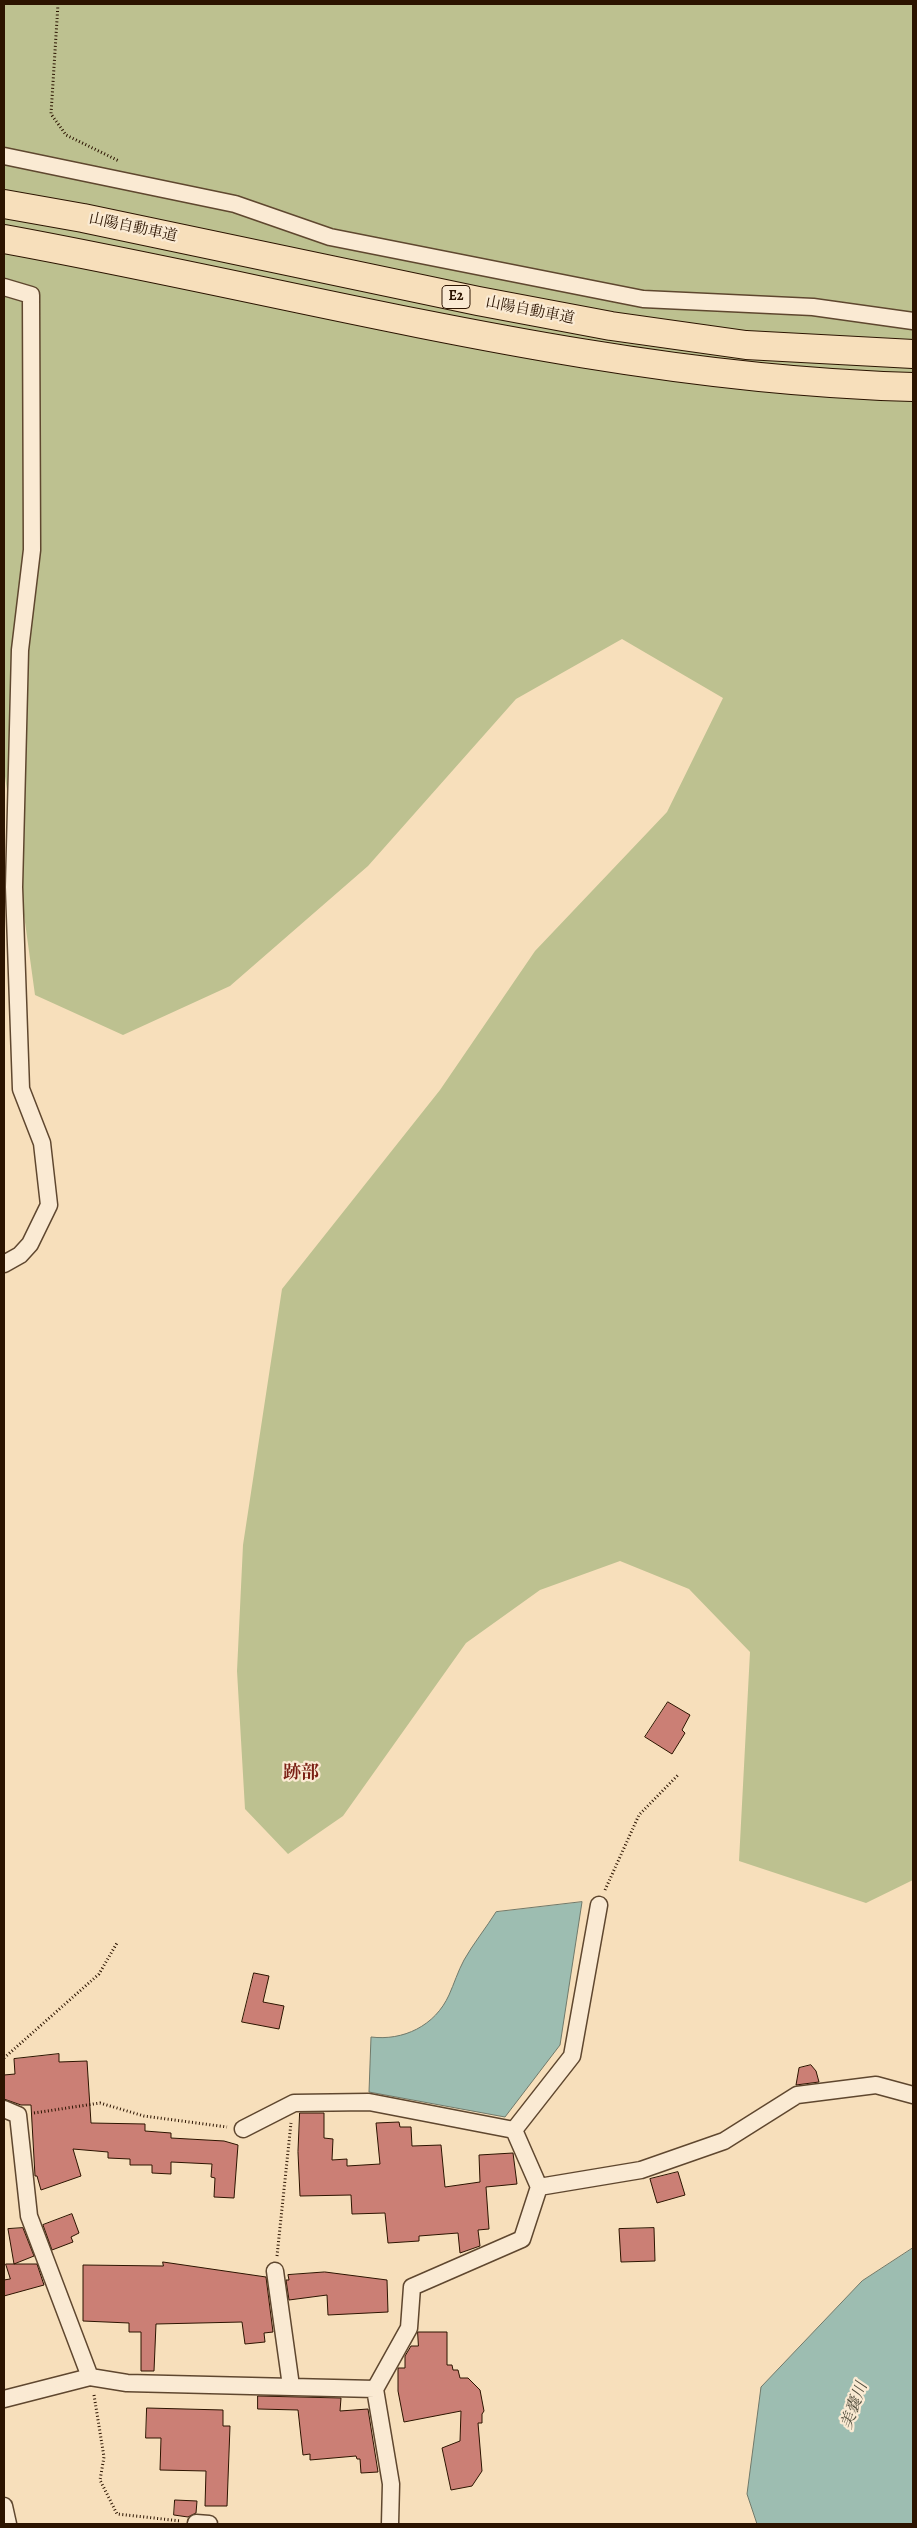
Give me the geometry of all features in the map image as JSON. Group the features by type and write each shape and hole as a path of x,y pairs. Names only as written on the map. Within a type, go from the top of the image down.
{"highway":[{"name":"山陽自動車道","path":"4,204 83,218 478,301 611,326 746,345 913,354"},
{"name":"E2","path":"4,239 129,262 607,359 750,378 852,386 913,387"},
{"path":"4,248 129,262"}],"street":[{"path":"4,156 235,204 330,237 643,298 813,307 913,321"},
{"path":"4,288 31,295 32,550 20,650 14,886 22,1089 42,1143 49,1206 30,1244 20,1255 4,1264"},
{"path":"514,2130 572,2056 599,1905"},
{"path":"539,2187 641,2170 724,2141 796,2095 876,2085 913,2095"},
{"path":"244,2129 294,2103 369,2102 514,2130"},
{"path":"11,2112 29,2216 90,2377"},
{"path":"390,2524 391,2484 375,2390 409,2328 412,2288 522,2239 539,2187 514,2130"},
{"path":"275,2271 291,2386"},
{"path":"4,2399 90,2377 127,2382 375,2390"},
{"path":"4,2506 8,2524"}],"path":[{"path":"58,4 51,114 66,135 127,166"},
{"path":"599,1905 639,1815 679,1774"},
{"path":"4,2058 99,1974 117,1943"},
{"path":"11,2112 100,2103 144,2116 244,2129"},
{"path":"275,2271 294,2103"},
{"path":"90,2377 104,2457 100,2480 117,2514 203,2523"}],"green space":[{"path":"4,4 913,4 913,1880 866,1903 739,1861 750,1652 689,1589 620,1561 540,1590 466,1643 343,1816 288,1854 245,1809 237,1671 243,1545 282,1289 440,1090 535,951 667,812 723,698 622,639 516,699 368,866 230,986 123,1035 35,995 4,769"}],"water":[{"path":"582,1902 560,2045 505,2117 369,2092 371,2037 383,2038 406,2034 427,2023 435,2015 449,1995 471,1948 496,1912"},
{"name":"美嚢川","path":"913,2248 913,2524 757,2524 747,2494 761,2387 862,2281"}],"building":[{"path":"668,1702 690,1715 682,1730 685,1733 672,1754 645,1737"},
{"path":"254,1973 269,1976 263,2002 284,2006 279,2029 242,2022"},
{"path":"59,2054 59,2062 87,2061 91,2123 145,2124 145,2131 171,2133 171,2138 224,2141 238,2145 234,2198 214,2197 215,2178 211,2177 212,2164 171,2162 171,2174 152,2173 152,2165 130,2165 130,2159 108,2158 108,2152 73,2149 81,2176 41,2190 37,2176 35,2176 31,2105 21,2105 4,2099 4,2075 15,2074 14,2059"},
{"path":"811,2065 816,2071 819,2082 796,2085 799,2068"},
{"path":"300,2113 324,2113 324,2138 333,2139 332,2160 347,2159 347,2166 380,2164 376,2123 399,2122 400,2127 411,2127 412,2146 441,2145 445,2187 480,2182 479,2155 513,2153 517,2184 486,2187 489,2229 478,2230 480,2246 460,2253 458,2233 419,2236 419,2241 388,2243 385,2213 352,2214 351,2195 300,2196 298,2152"},
{"path":"678,2172 685,2195 657,2203 650,2179"},
{"path":"72,2214 79,2233 71,2237 73,2242 52,2250 43,2225"},
{"path":"23,2228 34,2256 14,2264 8,2229"},
{"path":"654,2228 655,2261 621,2262 619,2229"},
{"path":"163,2262 266,2277 273,2332 264,2333 265,2342 245,2344 242,2322 156,2324 154,2371 141,2371 141,2332 129,2332 129,2323 83,2321 83,2265 163,2266"},
{"path":"6,2264 37,2264 44,2285 4,2296 4,2280 10,2279"},
{"path":"325,2272 387,2280 388,2312 328,2315 327,2295 289,2300 286,2280 289,2280 288,2275"},
{"path":"418,2332 447,2332 447,2365 452,2365 453,2370 458,2370 460,2378 468,2378 480,2390 484,2411 482,2423 478,2423 482,2471 472,2486 451,2490 442,2448 460,2441 461,2411 404,2422 398,2391 398,2368 405,2368 405,2356 411,2346 418,2346"},
{"path":"258,2396 341,2398 340,2411 368,2409 378,2472 361,2473 360,2459 357,2459 356,2456 310,2460 310,2454 303,2455 298,2410 258,2409"},
{"path":"147,2408 223,2410 223,2426 230,2426 227,2506 205,2506 206,2471 160,2470 161,2438 146,2438"},
{"path":"175,2500 197,2501 196,2513 188,2517 174,2515"}],"district":[{"name":"跡部","path":"301,1774"}]}
